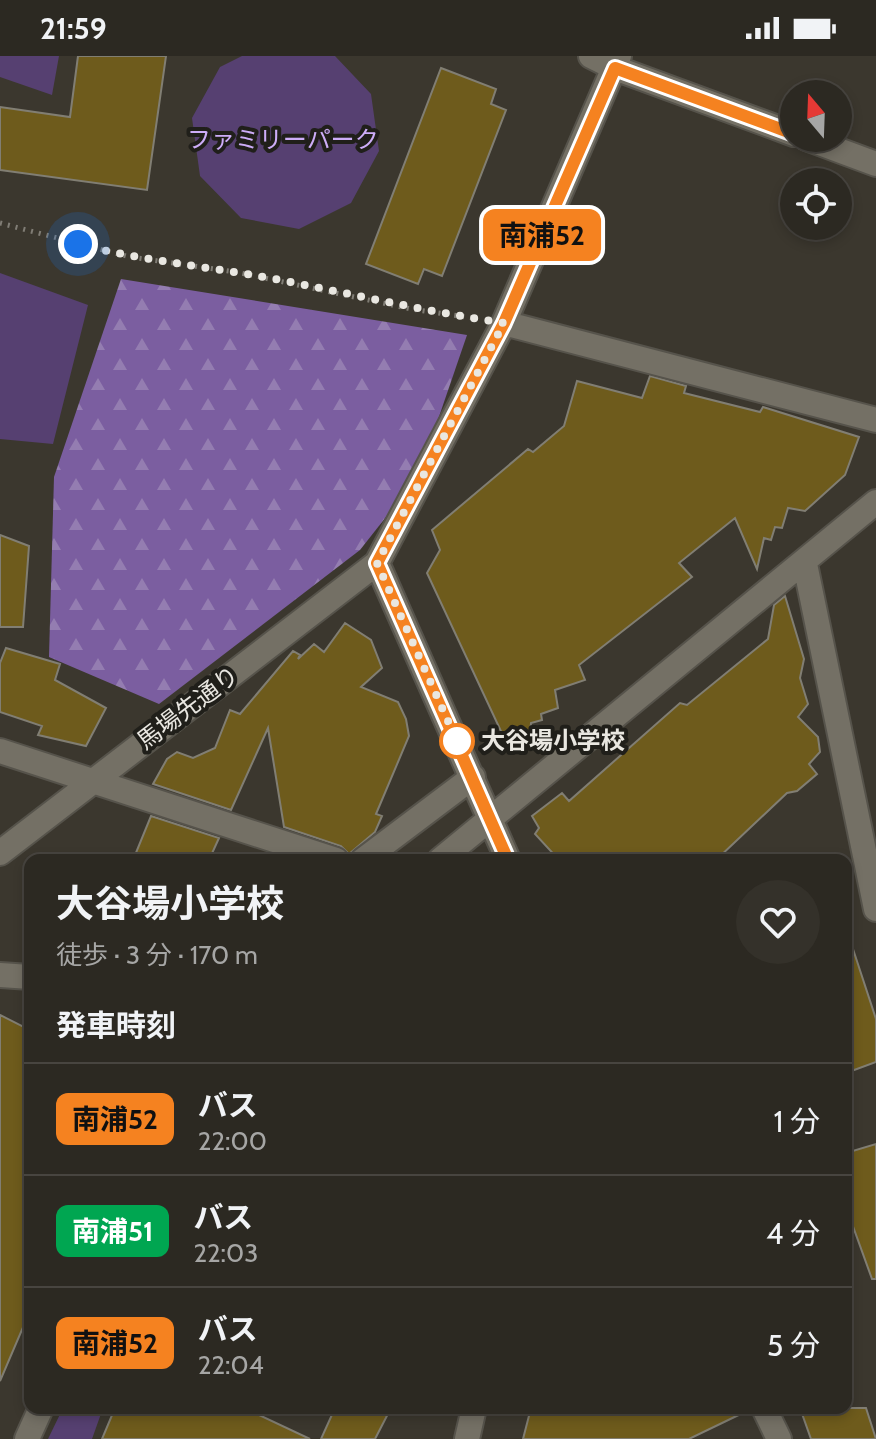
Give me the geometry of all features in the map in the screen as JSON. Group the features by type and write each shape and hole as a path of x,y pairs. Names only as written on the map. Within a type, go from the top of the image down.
{"street":[{"path":"591,56 617,62 780,128"},
{"path":"505,854 377,563 504,323 617,62"},
{"path":"844,152 876,164"},
{"path":"504,323 876,420"},
{"path":"448,854 805,564 876,502"},
{"name":"馬場先通り","path":"0,853 377,563"},
{"path":"805,564 876,909"},
{"path":"0,751 318,854"},
{"path":"371,854 473,777"},
{"path":"0,975 24,977"},
{"path":"27,1439 38,1414"},
{"path":"467,1439 473,1414"},
{"path":"767,1414 779,1439"}],"path":[{"path":"0,223 130,257 236,272 411,309 504,323"}],"green space":[{"path":"0,56 59,56 52,95 0,77"},
{"name":"ファミリーパーク","path":"242,56 335,56 371,94 379,151 351,203 299,229 241,218 200,176 192,118 220,67"},
{"path":"0,273 88,305 53,444 0,439"},
{"path":"121,279 467,335 419,475 360,550 159,704 49,657 54,477"},
{"path":"60,1414 101,1414 92,1439 48,1439"}],"building":[{"path":"78,56 166,56 147,190 0,170 0,107 70,117"},
{"path":"441,68 496,89 491,104 506,110 442,276 424,269 418,284 366,264"},
{"path":"650,376 686,386 684,393 760,412 763,407 859,437 845,475 805,511 788,508 782,528 775,527 771,540 764,538 757,569 735,518 679,563 692,577 579,665 585,680 555,690 558,708 541,714 542,720 531,723 530,733 506,742 427,573 440,550 432,530 528,449 533,452 564,426 577,381 642,398"},
{"path":"0,535 29,546 23,627 0,627"},
{"path":"785,596 804,659 800,678 808,704 798,717 818,737 820,752 809,764 817,774 797,791 787,793 722,854 553,854 535,834 539,828 532,816 562,793 569,801 680,703 687,705 768,639 774,605"},
{"path":"345,623 371,640 382,668 361,687 398,702 409,736 376,814 382,816 375,832 349,854 341,846 284,827 268,728 231,810 153,784 167,759 177,752 193,758 215,748 230,710 240,714 293,651 300,655 298,659 314,644 324,652"},
{"path":"6,648 60,664 55,680 106,708 86,746 38,735 42,726 0,712 0,663"},
{"path":"151,816 219,838 212,854 135,854"},
{"path":"852,946 876,1019 876,1062 852,1071"},
{"path":"0,1015 24,1027 24,1325 0,1381"},
{"path":"876,1144 876,1279 872,1279 852,1224 852,1151"},
{"path":"852,1408 866,1408 876,1439 811,1439 802,1414 852,1414"},
{"path":"112,1414 257,1414 310,1439 102,1439"},
{"path":"332,1414 388,1414 375,1439 321,1439"},
{"path":"529,1414 741,1414 689,1439 523,1439"}],"bus line":[{"name":"南浦52","path":"505,854 377,563 423,482 504,323 615,68 780,129"}],"place":[{"name":"大谷場小学校","path":"457,741"}],"route":[{"path":"78,244 130,257 236,272 411,309 504,323 423,482 377,563 461,750 457,741"}]}
